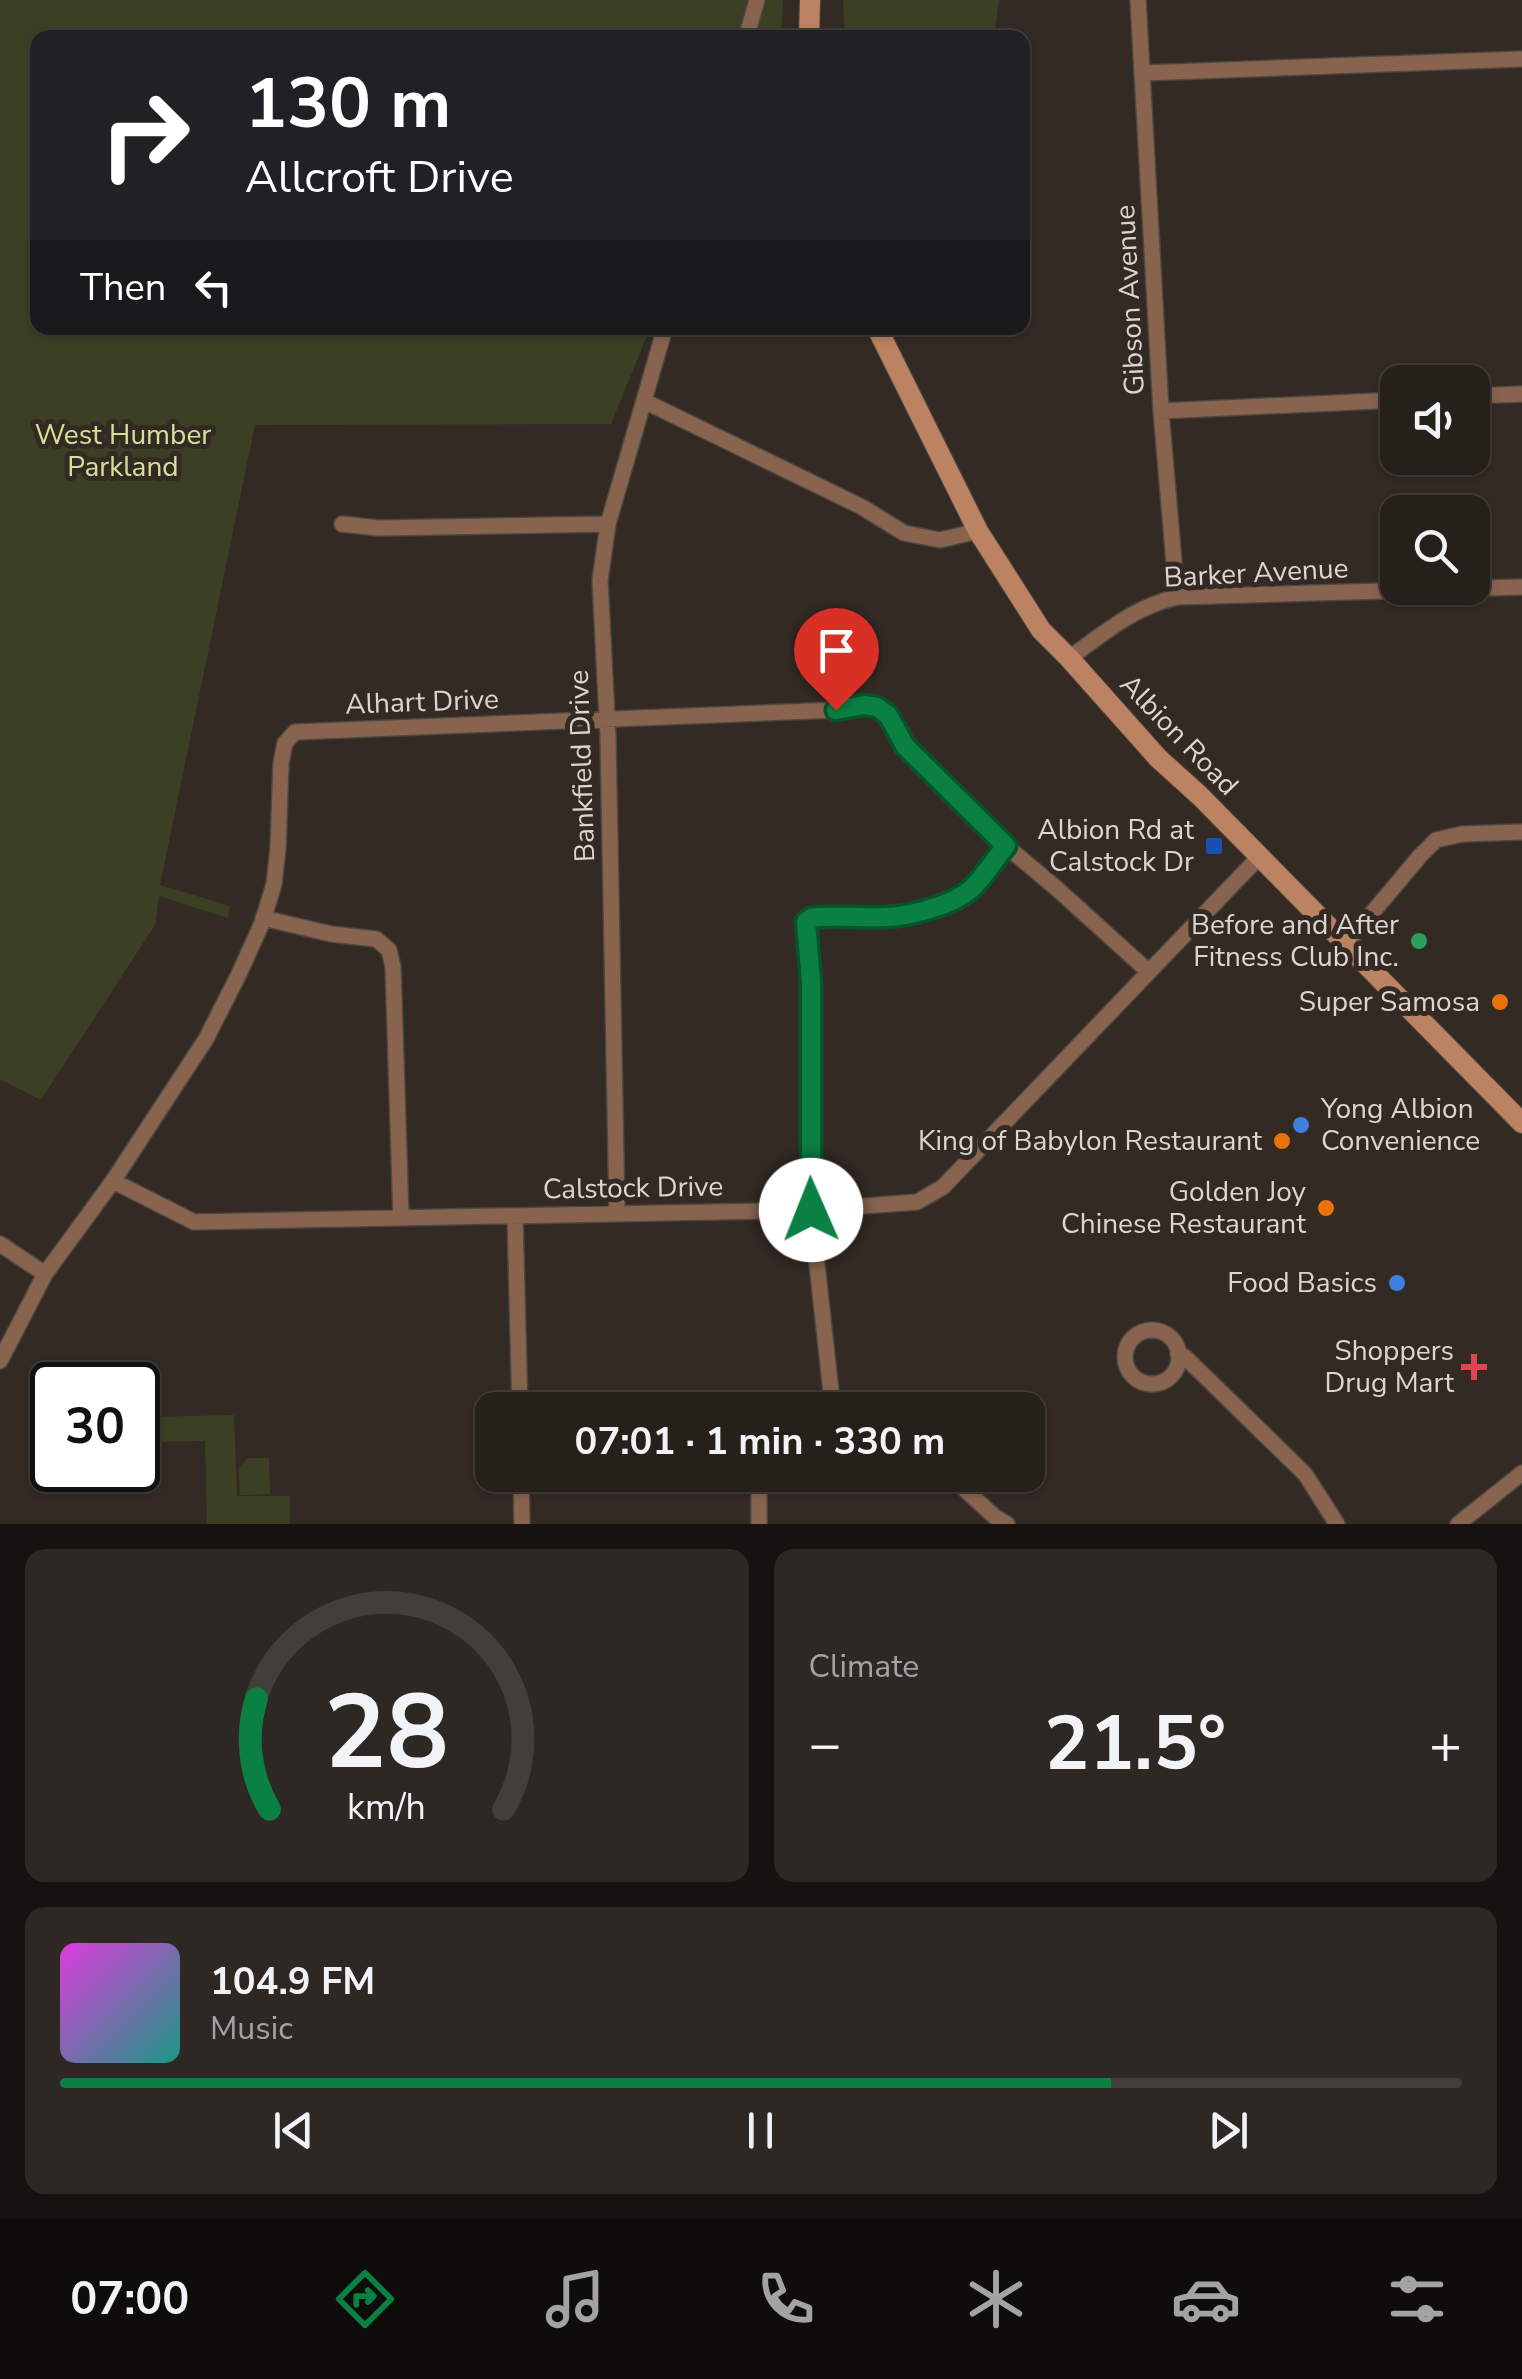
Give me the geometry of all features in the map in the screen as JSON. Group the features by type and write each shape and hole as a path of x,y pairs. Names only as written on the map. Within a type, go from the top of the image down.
{"main road":[{"path":"810,0 810,30"},
{"name":"Albion Road","path":"881,335 978,532 1041,630 1158,758 1522,1122"}],"street":[{"path":"748,30 757,0"},
{"name":"Gibson Avenue","path":"1138,0 1176,598"},
{"path":"1143,73 1522,59"},
{"name":"Bankfield Drive","path":"617,1212 607,720 600,580 608,524 663,335"},
{"path":"1490,395 1522,394"},
{"path":"644,401 862,506 904,533 940,540 978,532"},
{"path":"1162,410 1380,401"},
{"path":"342,524 378,528 608,524"},
{"name":"Barker Avenue","path":"1070,658 1132,614 1176,598 1522,587"},
{"name":"Alhart Drive","path":"0,1361 45,1274 113,1181 206,1038 239,974 274,884 281,762 284,743 295,732 877,707 888,715 905,746 1006,846 1148,972"},
{"path":"1346,944 1436,840 1462,834 1522,832"},
{"path":"831,1392 811,1210 811,982 806,922 820,917 888,919 937,907 972,888 1006,846"},
{"name":"Calstock Drive","path":"113,1181 194,1222 811,1210 917,1202 943,1187 1259,857"},
{"path":"263,918 331,934 376,939 389,950 393,968 401,1218"},
{"path":"515,1216 520,1392"},
{"path":"0,1244 45,1274"},
{"path":"1178,1354 1305,1474 1337,1524"},
{"path":"1458,1524 1522,1473"},
{"path":"521,1492 522,1524"},
{"path":"759,1492 759,1524"},
{"path":"967,1492 1007,1524"}],"green space":[{"name":"West Humber Parkland","path":"0,0 783,0 781,30 30,30 30,335 647,335 611,424 255,425 160,885 230,906 228,918 159,896 155,925 41,1100 0,1079"},
{"path":"843,0 999,0 995,30 845,30"},
{"path":"234,1415 237,1496 290,1496 290,1524 207,1524 205,1441 160,1442 160,1417"},
{"path":"248,1458 269,1458 270,1494 240,1495 239,1467"}],"place":[{"name":"Albion Rd at Calstock Dr","path":"1214,846"},
{"name":"Before and After Fitness Club Inc.","path":"1419,941"},
{"name":"Super Samosa","path":"1500,1002"},
{"name":"Yong Albion Convenience","path":"1301,1125"},
{"name":"King of Babylon Restaurant","path":"1282,1141"},
{"name":"Golden Joy Chinese Restaurant","path":"1326,1208"},
{"name":"Food Basics","path":"1397,1283"},
{"name":"Shoppers Drug Mart","path":"1474,1367"}],"route":[{"path":"811,1210 811,982 806,922 833,916 888,919 937,907 972,888 1006,846 905,746 888,715 877,707 864,705 836,710"}]}
